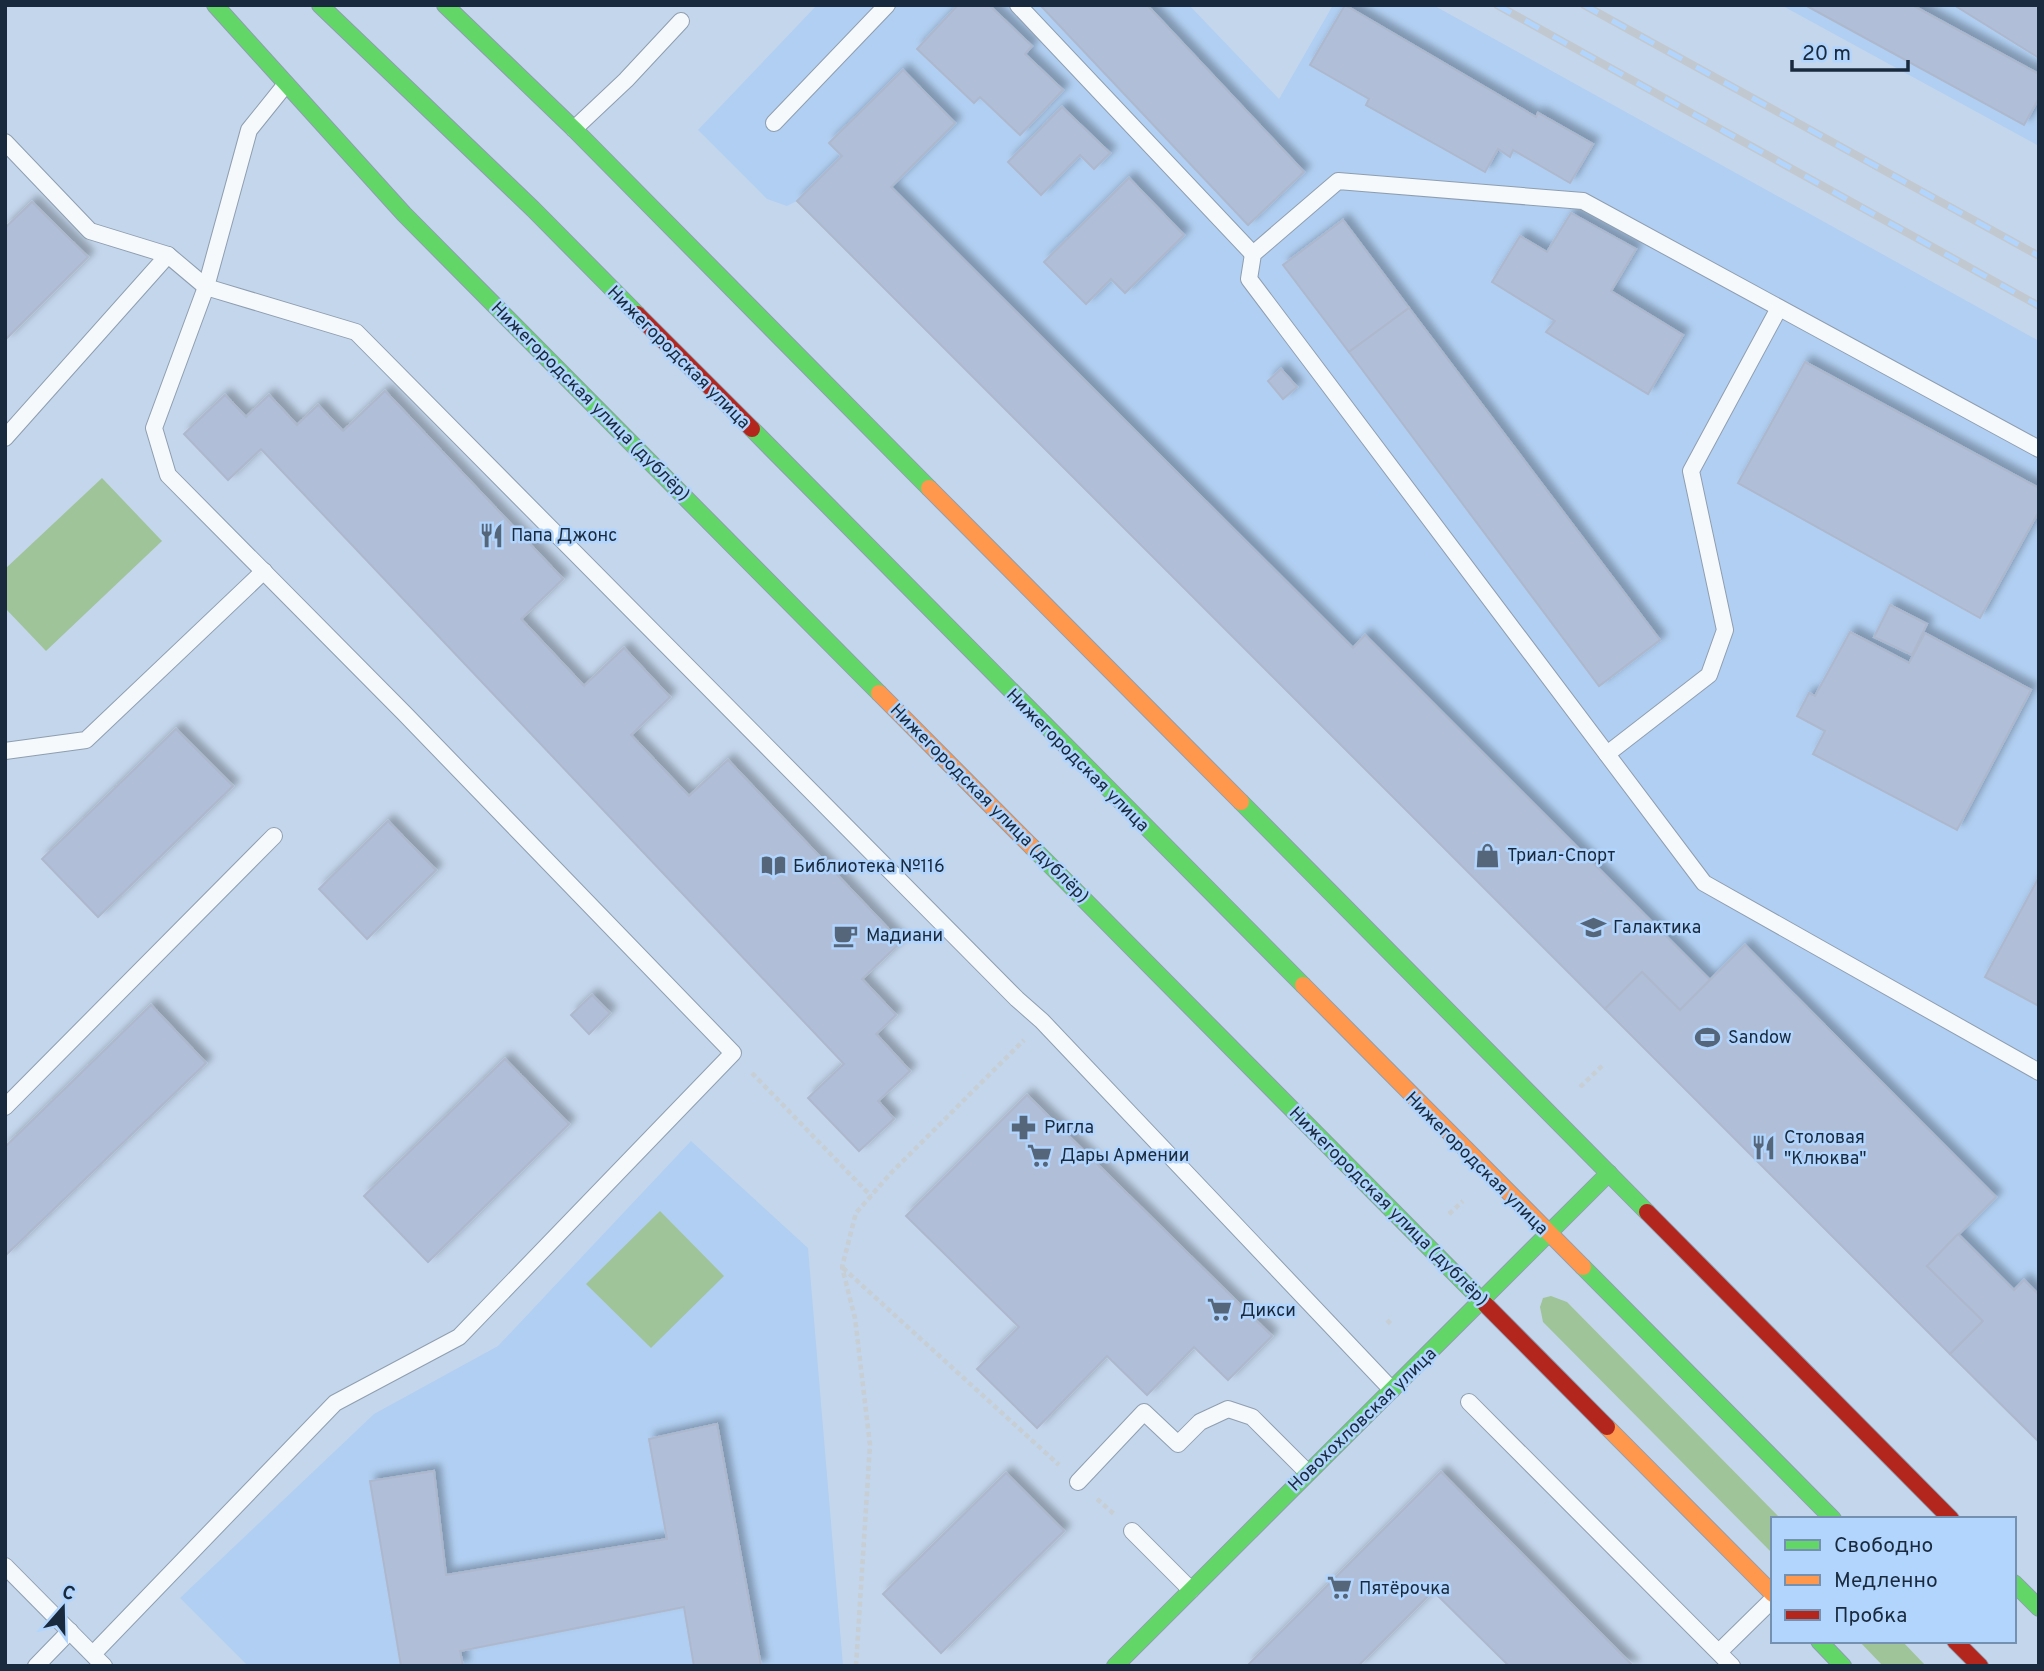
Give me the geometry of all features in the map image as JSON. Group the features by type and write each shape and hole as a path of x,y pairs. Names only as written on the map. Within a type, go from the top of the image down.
{"main road":[{"name":"Нижегородская улица (дублёр)","path":"215,5 414,223 1771,1595"},
{"name":"Нижегородская улица","path":"320,5 542,219 1831,1517"},
{"path":"445,5 574,129 1949,1517"},
{"name":"Новохохловская улица","path":"1115,1666 1609,1172"},
{"path":"2016,1585 2039,1608"},
{"path":"1821,1643 1843,1666"},
{"path":"1957,1643 1980,1666"}],"lane":[{"path":"774,123 887,5"},
{"path":"1018,5 1253,254"},
{"path":"574,129 626,80 681,21"},
{"path":"5,1566 98,1660 335,1403 459,1337 733,1053 168,475 153,428 206,286 249,130 286,84"},
{"path":"5,142 90,230 168,256 206,286 356,332 1042,1021 1393,1390"},
{"path":"2039,449 1583,201 1338,181 1253,254 1249,279 1704,883 2039,1072"},
{"path":"5,438 168,256"},
{"path":"1607,754 1709,675 1725,630 1690,471 1779,308"},
{"path":"5,751 86,740 264,571"},
{"path":"5,1107 274,836"},
{"path":"1469,1402 1732,1666"},
{"path":"1078,1482 1144,1412 1178,1444 1200,1422 1228,1409 1252,1417 1307,1472"},
{"path":"1132,1531 1191,1590"},
{"path":"1719,1653 1771,1599"},
{"path":"36,1666 70,1631"}],"path":[{"path":"856,1666 870,1444 855,1318 842,1268 856,1213 1042,1021"},
{"path":"733,1053 871,1196"},
{"path":"1580,1087 1604,1063"},
{"path":"1443,1219 1471,1192"},
{"path":"842,1268 1132,1531"},
{"path":"1387,1320 1392,1325"}],"shaded area":[{"path":"817,5 1189,5 1279,99 1333,5 1433,5 2039,341 2039,1442 797,201 787,206 767,199 698,130"},
{"path":"1781,5 2039,5 2039,146"},
{"path":"691,1141 808,1248 843,1666 248,1666 180,1598 374,1414 498,1346"}],"green space":[{"path":"102,478 162,541 46,651 5,608 5,569"},
{"path":"660,1211 724,1276 651,1348 586,1284"},
{"path":"1551,1296 1567,1302 1779,1517 1771,1517 1771,1552 1543,1322 1540,1307 1543,1298"},
{"path":"1861,1643 1904,1643 1926,1666 1883,1666"}],"building":[{"path":"958,5 989,5 1032,46 1025,54 1063,90 1020,135 980,97 974,103 917,49"},
{"path":"1040,5 1147,5 1304,172 1248,225"},
{"path":"1345,5 1536,117 1538,113 1593,144 1570,183 1513,150 1510,157 1498,149 1485,172 1366,105 1369,99 1310,65"},
{"path":"1805,5 1912,5 2039,74 2039,98 2024,125"},
{"path":"1954,5 2039,5 2039,58"},
{"path":"903,70 955,123 891,187 1353,648 1365,635 1710,980 1680,1010 1642,972 1605,1009 797,201 842,156 829,143"},
{"path":"1062,107 1110,153 1094,169 1080,155 1041,195 1008,162"},
{"path":"1129,178 1184,235 1125,293 1111,279 1086,304 1044,262"},
{"path":"32,202 88,257 5,340 5,228"},
{"path":"1571,213 1636,249 1611,291 1683,335 1648,394 1546,332 1555,321 1492,282 1520,236 1547,252"},
{"path":"1343,220 1409,308 1349,352 1283,265"},
{"path":"1409,308 1660,640 1599,686 1349,352"},
{"path":"1805,362 2039,488 2039,511 1980,618 1738,483"},
{"path":"1281,369 1297,387 1283,399 1268,381"},
{"path":"385,391 563,579 521,619 584,686 624,648 670,697 631,735 689,796 728,760 901,942 862,979 896,1015 876,1034 910,1071 878,1101 894,1119 859,1151 808,1098 844,1064 261,449 228,480 184,434 225,395 246,417 269,395 297,425 318,405 343,431"},
{"path":"1890,605 1927,624 1912,655 1874,637"},
{"path":"1850,632 1909,663 1925,633 2031,690 1957,830 1813,754 1825,731 1797,716 1809,693 1815,696"},
{"path":"176,729 233,786 98,917 42,859"},
{"path":"388,821 436,870 367,939 319,889"},
{"path":"2039,877 2039,1006 1985,977"},
{"path":"1745,945 1996,1197 1927,1266 1983,1321 1950,1354 1605,1009 1642,972 1680,1010"},
{"path":"592,995 610,1013 589,1034 571,1015"},
{"path":"151,1005 206,1063 5,1256 5,1147"},
{"path":"505,1059 569,1124 428,1262 364,1196"},
{"path":"1027,1095 1272,1336 1228,1380 1194,1347 1147,1395 1107,1356 1037,1428 977,1369 1019,1327 906,1216"},
{"path":"1958,1234 2014,1290 2024,1280 2039,1295 2039,1442 1950,1354 1983,1321 1927,1266"},
{"path":"717,1424 761,1666 694,1666 684,1607 460,1651 463,1666 401,1666 370,1481 434,1471 446,1575 667,1539 649,1439"},
{"path":"1441,1472 1633,1666 1509,1666 1433,1591 1358,1666 1247,1666"},
{"path":"1006,1473 1064,1531 941,1653 883,1594"}],"railway":[{"path":"1497,5 2039,306"},
{"path":"1584,5 2039,256"}],"traffic: fast":[{"path":"215,5 404,214 879,693"},
{"path":"320,5 533,209 637,314"},
{"path":"445,5 574,129 929,488"},
{"path":"752,429 1303,985"},
{"path":"1241,802 1647,1212"},
{"path":"1032,847 1485,1304"},
{"path":"1115,1666 1609,1173"},
{"path":"1583,1267 1831,1517"},
{"path":"2016,1585 2039,1608"},
{"path":"1821,1643 1843,1666"}],"traffic: slow":[{"path":"929,488 1241,802"},
{"path":"879,693 1032,847"},
{"path":"1303,985 1583,1267"},
{"path":"1607,1427 1771,1592"}],"traffic: jam":[{"path":"637,314 752,429"},
{"path":"1647,1212 1949,1517"},
{"path":"1485,1304 1607,1427"},
{"path":"1957,1643 1980,1666"}],"place":[{"name":"Папа Джонс","path":"491,535"},
{"name":"Триал-Спорт","path":"1487,855"},
{"name":"Библиотека №116","path":"773,866"},
{"name":"Галактика","path":"1593,927"},
{"name":"Мадиани","path":"846,935"},
{"name":"Sandow","path":"1708,1037"},
{"name":"Ригла","path":"1024,1127"},
{"name":"Столовая \"Клюква\"","path":"1764,1147"},
{"name":"Дары Армении","path":"1040,1155"},
{"name":"Дикси","path":"1220,1310"},
{"name":"Пятёрочка","path":"1339,1588"}]}
